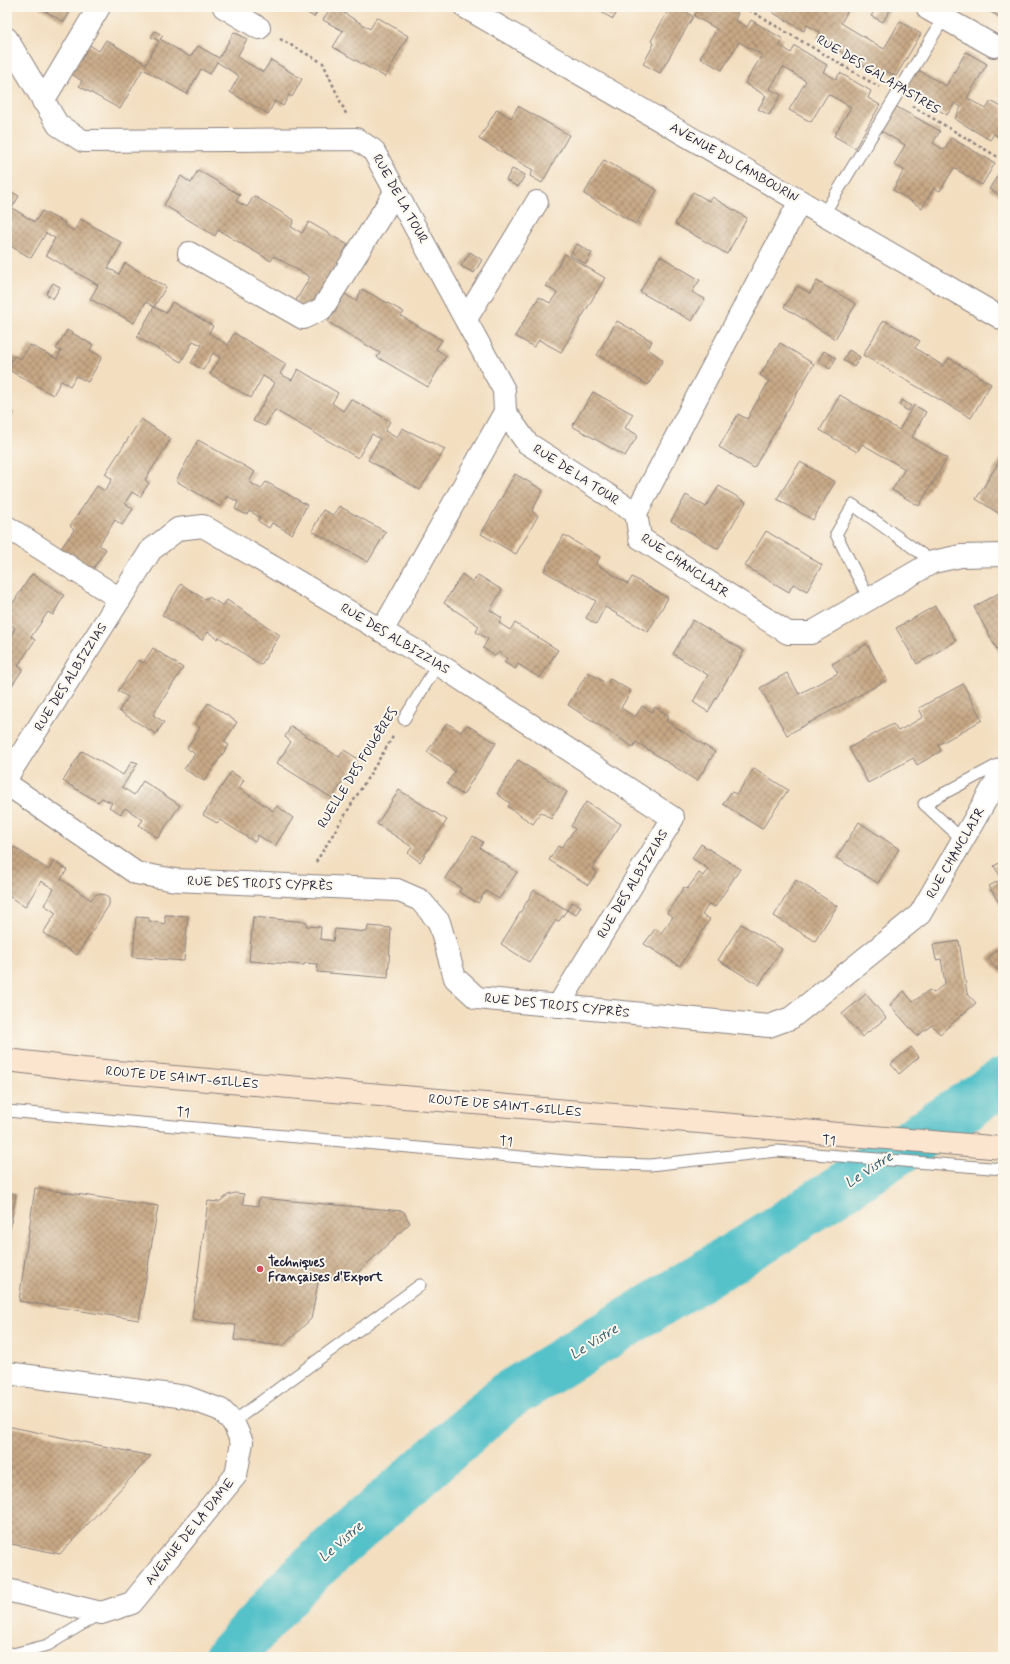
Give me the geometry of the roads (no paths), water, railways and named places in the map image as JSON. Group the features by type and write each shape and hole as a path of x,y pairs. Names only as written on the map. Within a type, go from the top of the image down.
{"main road":[{"name":"ROUTE DE SAINT-GILLES","path":"7,1060 82,1069 1003,1148"}],"street":[{"path":"7,40 43,101 100,7"},
{"path":"224,7 259,28"},
{"name":"AVENUE DU CAMBOURIN","path":"465,7 1003,319"},
{"path":"932,10 994,46"},
{"name":"RUE DE LA TOUR","path":"43,101 58,125 83,141 356,139 373,150 504,390 505,412 527,443 636,513"},
{"path":"188,253 303,318 322,309 396,191"},
{"path":"636,513 800,201"},
{"path":"466,319 537,202"},
{"path":"382,631 505,412"},
{"name":"RUE CHANCLAIR","path":"636,513 640,538 788,633 811,633 933,562 961,556 1003,555"},
{"name":"RUE DES ALBIZZIAS","path":"7,777 151,550 178,528 203,526 438,664 673,818 558,1006"},
{"path":"7,528 120,600"},
{"name":"RUE CHANCLAIR","path":"920,914 1003,770"},
{"name":"RUE DES TROIS CYPRÈS","path":"7,784 136,873 175,880 397,890 420,900 439,922 454,978 477,998 769,1026 791,1018 920,914"},
{"name":"AVENUE DE LA DAME","path":"7,1373 186,1397 221,1410 233,1422 242,1442 236,1475 132,1603 101,1613"},
{"path":"7,1590 101,1613"}],"lane":[{"path":"823,215 896,96 932,10"},
{"path":"869,599 836,534 853,505 933,562"},
{"name":"RUELLE DES FOUGÈRES","path":"404,719 438,664"},
{"path":"964,840 924,804 1003,762"},
{"name":"T1","path":"7,1111 588,1163 650,1165 777,1151 1003,1169"},
{"path":"233,1422 420,1285"},
{"path":"7,1652 13,1654 48,1644 101,1613"}],"waterway":[{"name":"Le Vistre","path":"229,1657 302,1577 507,1396 779,1229 1003,1082"}],"place":[{"name":"Techniques Françaises d'Export","path":"260,1269"}]}
